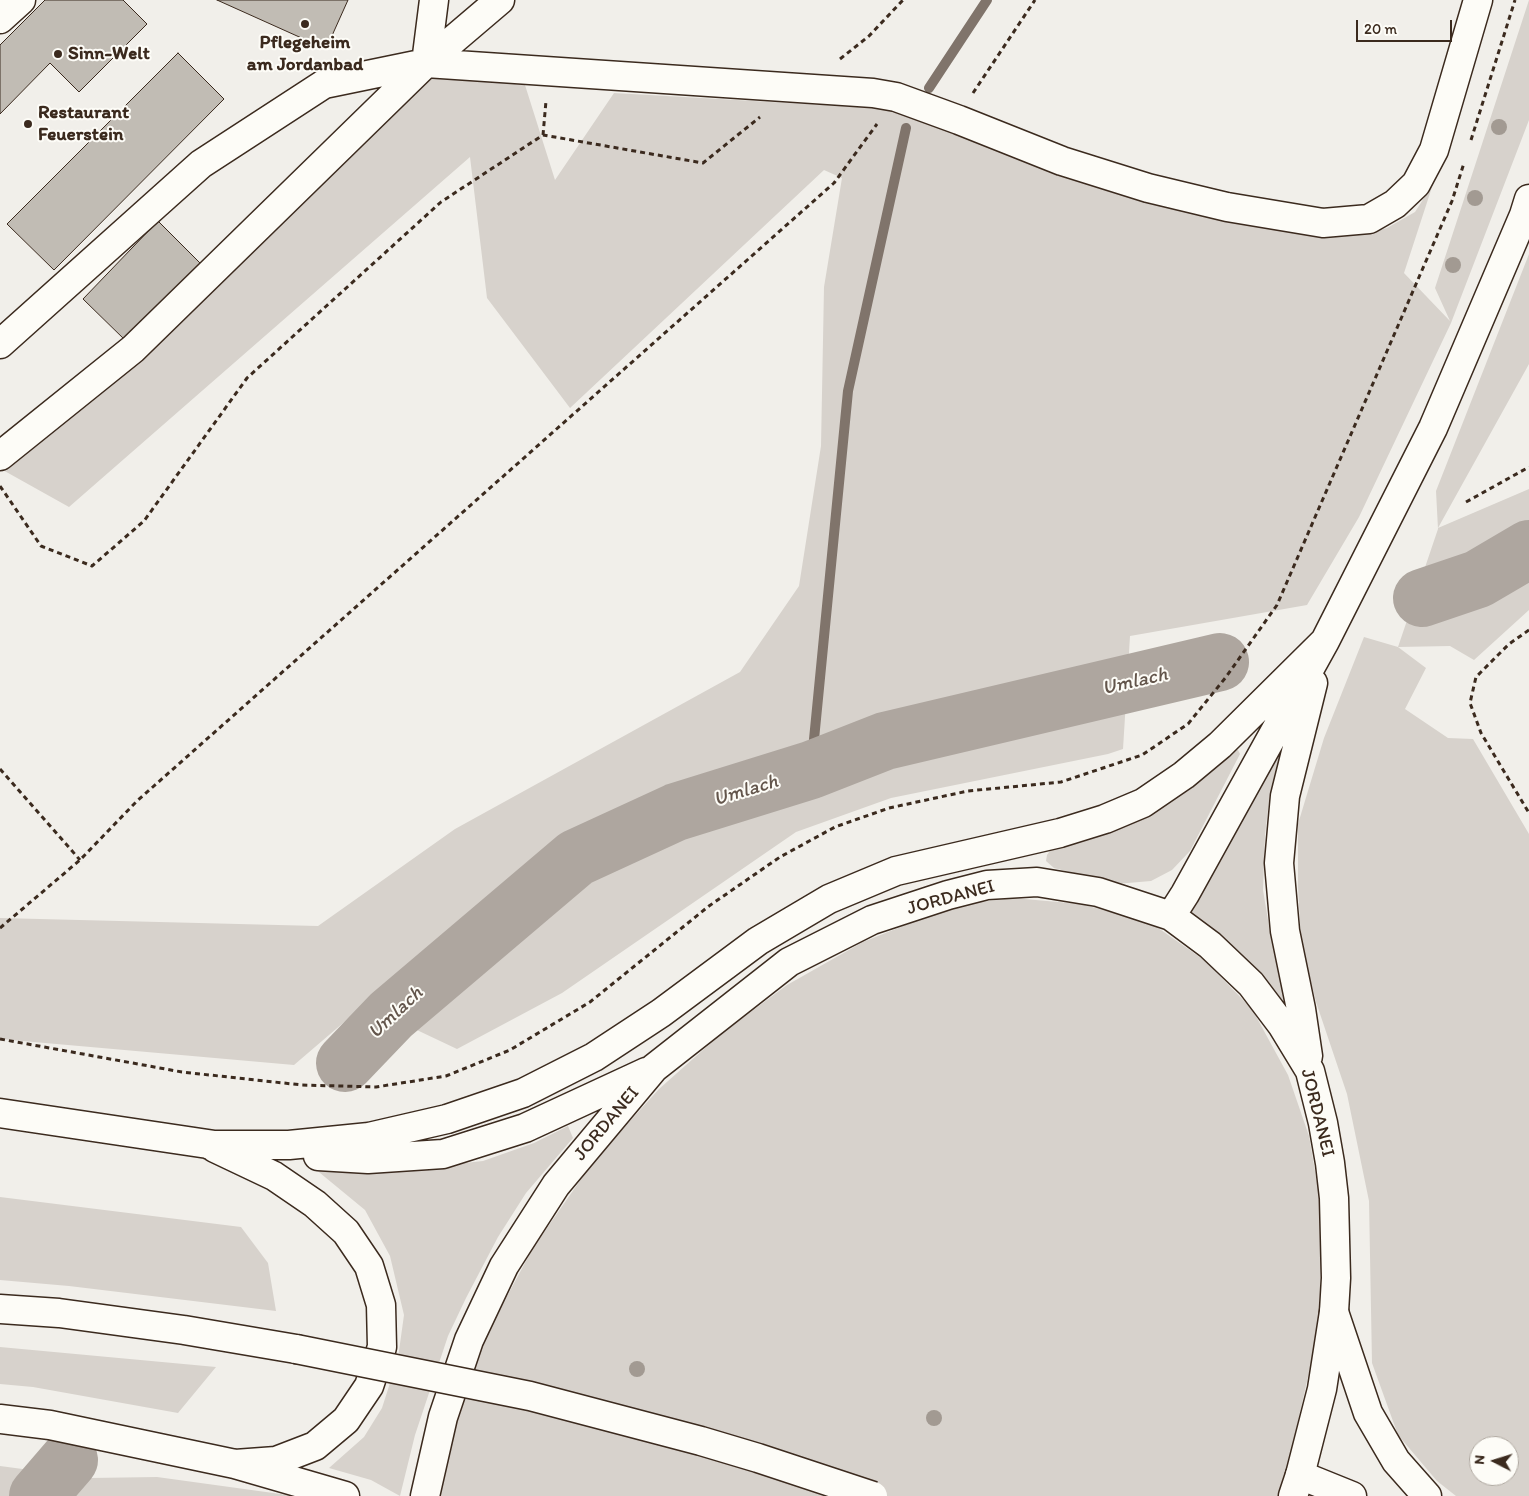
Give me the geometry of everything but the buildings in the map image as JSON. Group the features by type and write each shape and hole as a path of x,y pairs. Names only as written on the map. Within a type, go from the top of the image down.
{"main road":[{"path":"0,19 21,0"},
{"path":"426,63 434,0"},
{"path":"0,456 133,349 426,63 500,0"},
{"path":"0,344 201,164 324,84 426,63 896,97 1062,161 1148,188 1227,207 1323,223 1369,219 1395,204 1416,184 1434,150 1478,0"},
{"path":"1171,916 1325,641 1434,428 1524,215 1529,199"},
{"path":"1310,1071 1285,931 1279,863 1285,796 1325,641"},
{"path":"210,1145 290,1146 369,1137 447,1120 523,1093 594,1057 662,1013 758,941 829,899 896,871 1060,833 1144,803 1184,775 1220,745 1325,641"},
{"name":"JORDANEI","path":"425,1496 444,1417 469,1340 504,1266 556,1185 654,1068 789,962 872,920 948,895 987,885 1037,882 1098,892 1171,916 1210,945 1251,984 1282,1025 1310,1071 1323,1123 1334,1198 1336,1278 1334,1312 1322,1389 1297,1485"},
{"path":"0,1113 277,1154 368,1158 443,1154 525,1128 654,1068"},
{"path":"210,1145 274,1176 315,1204 346,1232 369,1266 381,1305 382,1347 370,1386 346,1420 314,1446 276,1461 235,1464"},
{"path":"0,1309 59,1313 296,1349 530,1396 701,1441 873,1496"},
{"path":"1334,1312 1368,1413 1396,1461 1428,1496"},
{"path":"0,1420 50,1425 235,1464 345,1496"},
{"path":"1297,1485 1352,1496"}],"path":[{"path":"839,60 869,36 903,0"},
{"path":"959,120 972,95 1035,0"},
{"path":"1470,146 1515,0"},
{"path":"0,486 41,546 92,566 144,521 247,378 441,202 543,135 704,163 758,118 802,89"},
{"path":"0,928 80,860 137,801 834,183 896,97"},
{"path":"0,1039 182,1072 302,1085 376,1087 446,1076 510,1050 590,1002 709,906 780,857 835,828 889,808 968,791 1061,782 1142,756 1188,724 1226,677 1277,605 1448,210 1467,155"},
{"path":"1466,502 1529,467"},
{"path":"1529,630 1509,644 1476,677 1470,703 1481,733 1529,813"},
{"path":"0,769 80,860"}],"shaded area":[{"path":"1529,0 1529,120 1451,323 1359,517 1307,605 1130,636 1123,749 1108,754 891,798 796,832 562,993 457,1049 364,1005 294,1065 0,1039 0,918 318,926 455,829 740,672 799,586 821,446 824,287 842,178 824,170 570,408 487,298 470,157 69,507 1,469 434,75 525,85 555,180 614,93 894,109 907,116 1027,162 1174,209 1335,237 1366,234 1387,228 1415,212 1433,184 1404,273 1450,321 1435,288"},
{"path":"1529,254 1529,364 1438,528 1529,489 1529,610 1474,660 1450,646 1398,647 1438,529 1436,491"},
{"path":"1364,637 1398,647 1426,668 1405,709 1448,738 1473,739 1529,834 1529,1496 1456,1496 1437,1481 1398,1435 1372,1363 1369,1201 1347,1094 1316,1002 1301,942 1298,887 1298,824 1324,738"},
{"path":"1281,748 1270,792 1265,835 1263,890 1285,1004 1284,1009 1185,915"},
{"path":"1235,750 1238,750 1240,754 1190,851 1172,870 1151,881 1116,884 1054,868 1046,861 1047,855 1052,848 1080,843 1112,832 1166,804 1219,766"},
{"path":"1013,898 1081,904 1151,923 1204,960 1252,1009 1288,1075 1309,1136 1321,1206 1321,1268 1318,1332 1288,1466 1278,1496 439,1496 454,1421 484,1339 533,1248 593,1162 659,1089 721,1034 787,985 863,942 933,914 972,903"},
{"path":"568,1126 573,1138 526,1193 498,1237 448,1336 415,1435 400,1496 371,1480 329,1468 364,1437 382,1408 398,1358 404,1315 390,1256 365,1210 314,1168 373,1173 483,1161 534,1143"},
{"path":"0,1197 241,1227 268,1263 276,1311 69,1286 0,1280"},
{"path":"0,1347 216,1367 178,1413 33,1387 0,1384"},
{"path":"0,1466 90,1478 157,1477 295,1496 0,1496"}],"waterway":[{"path":"929,88 987,0"},
{"path":"811,770 848,391 906,128"},
{"name":"Umlach","path":"1422,598 1478,579 1529,549"},
{"name":"Umlach","path":"345,1063 391,1015 576,858 676,812 811,770 885,741 1220,662"},
{"name":"Umlach","path":"38,1496 69,1460"}],"place":[{"name":"Pflegeheim am Jordanbad","path":"305,24"},
{"name":"Sinn-Welt","path":"58,54"},
{"name":"Restaurant Feuerstein","path":"28,124"}]}
